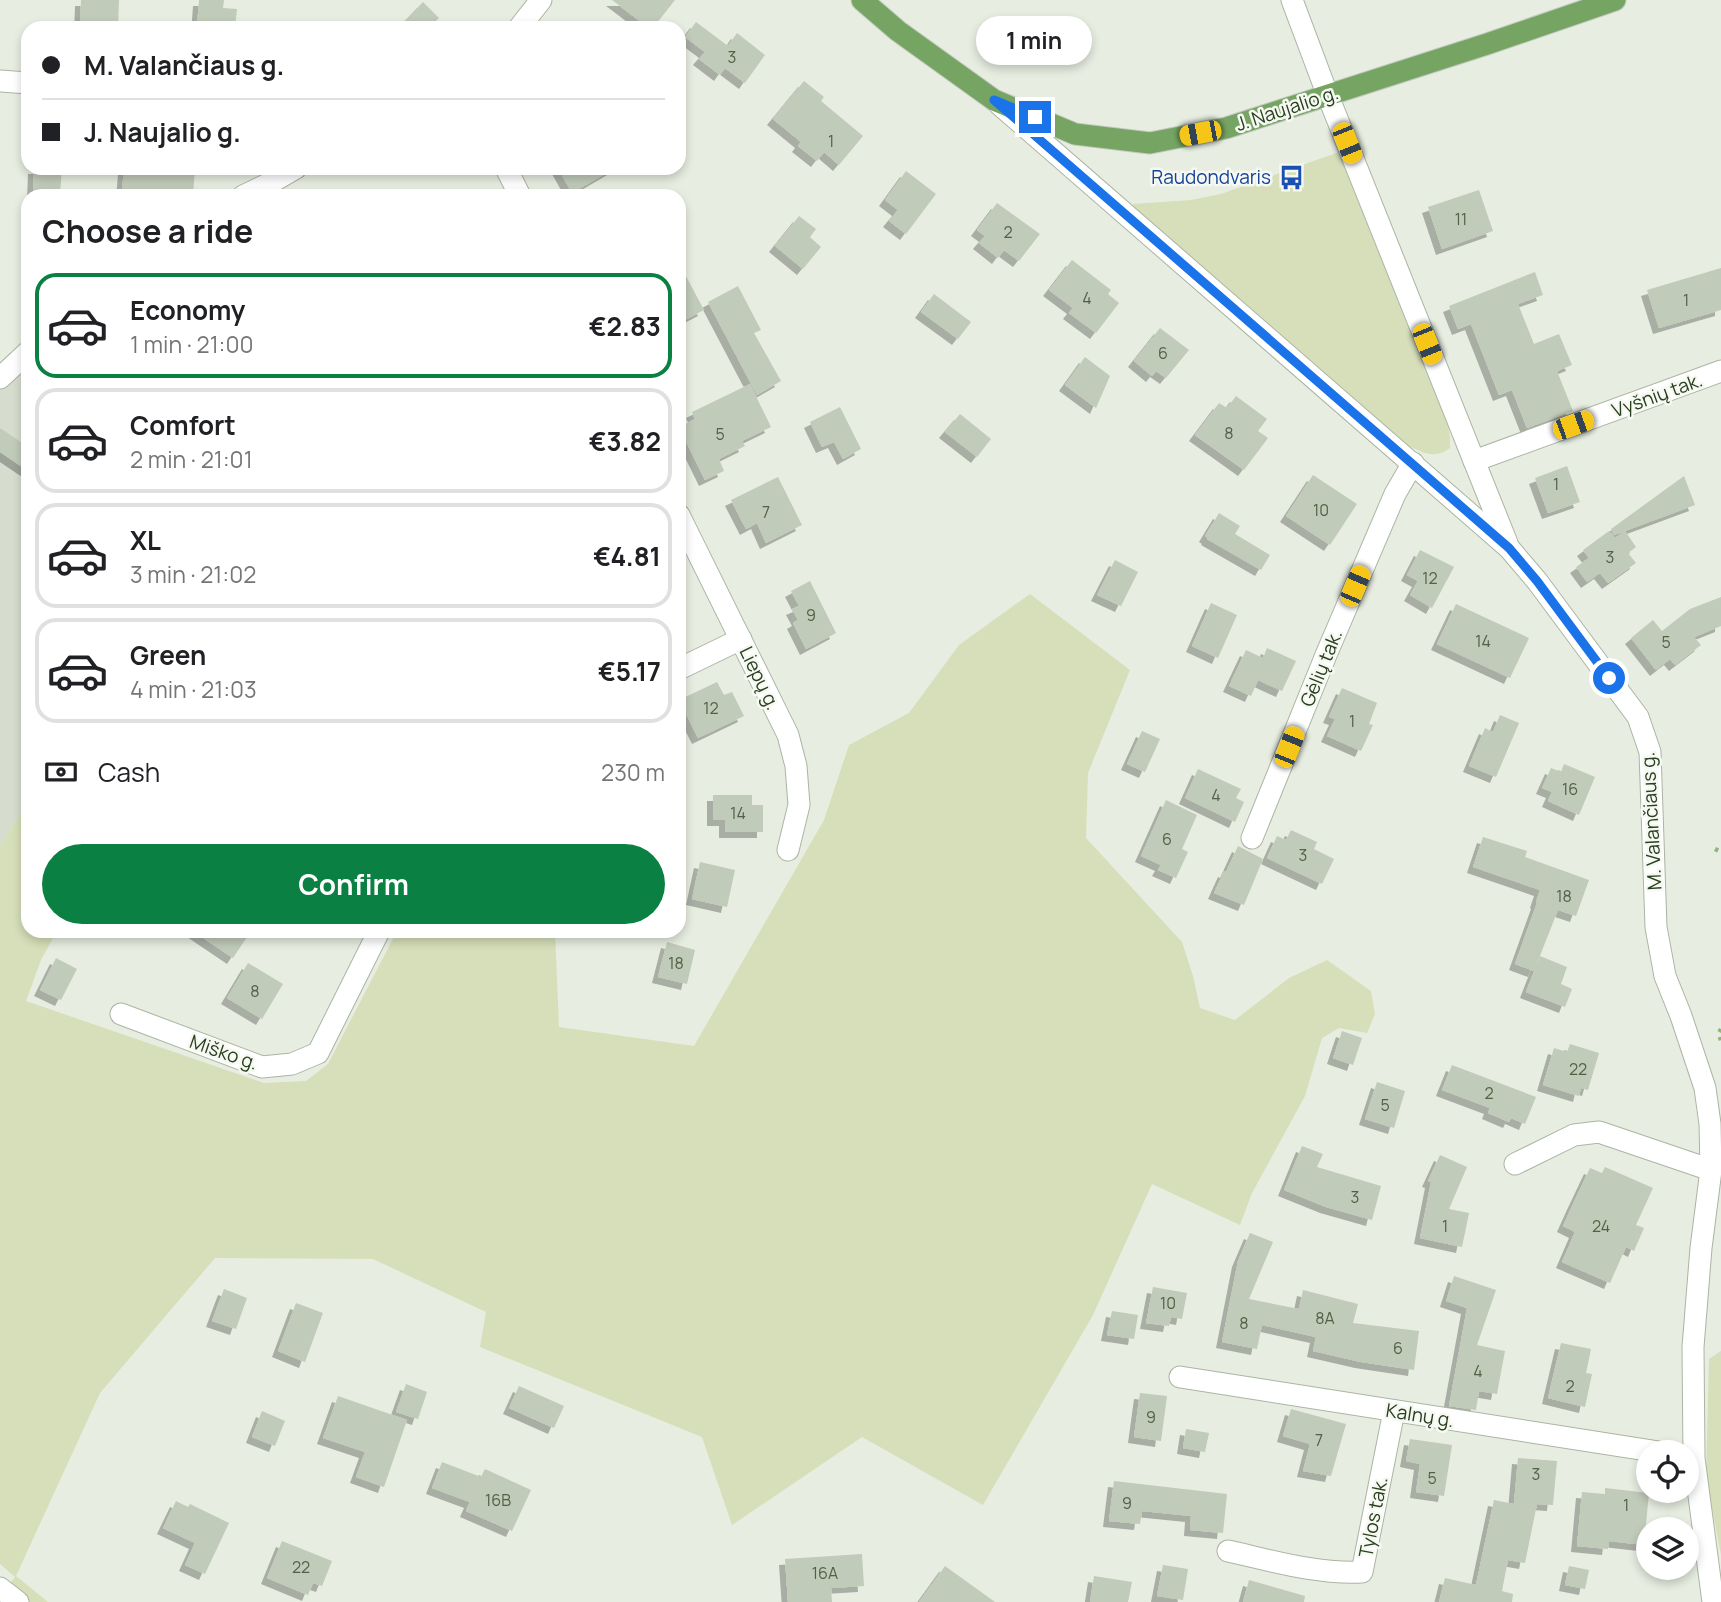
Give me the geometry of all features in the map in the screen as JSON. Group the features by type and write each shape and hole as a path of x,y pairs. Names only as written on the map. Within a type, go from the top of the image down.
{"main road":[{"name":"J. Naujalio g.","path":"862,0 898,31 994,100 1075,134 1150,144 1226,128 1615,0"}],"street":[{"path":"524,21 541,0"},
{"path":"1292,0 1509,548"},
{"path":"0,81 21,82"},
{"name":"M. Valančiaus g.","path":"994,100 1509,548 1537,581 1638,717 1650,752 1656,927 1665,976 1704,1087 1710,1124 1711,1170 1693,1347 1691,1440"},
{"path":"276,189 289,175"},
{"path":"0,378 21,358"},
{"name":"Vyšnių tak.","path":"1474,461 1721,371"},
{"name":"Gėlių tak.","path":"1252,838 1395,494 1413,463"},
{"name":"Liepų g.","path":"686,530 788,735 796,766 799,805 788,850"},
{"path":"686,666 741,639"},
{"name":"Miško g.","path":"121,1014 261,1067 292,1064 318,1053 376,938"},
{"path":"1515,1164 1574,1135 1600,1132 1711,1170"},
{"name":"Kalnų g.","path":"1180,1377 1636,1448"},
{"name":"Tylos tak.","path":"1228,1551 1304,1569 1339,1573 1362,1572 1394,1410"},
{"name":"M. Valančiaus g.","path":"1698,1503 1713,1602"},
{"path":"0,1588 18,1602"}],"path":[{"path":"1721,1029 1721,1041"}],"shaded area":[{"path":"21,366 21,812 0,846 0,386"}],"green space":[{"path":"1339,152 1448,426 1450,448 1439,454 1428,454 1407,445 1133,204 1191,200 1221,194"},
{"path":"1030,594 1130,670 1088,773 1086,838 1182,942 1200,1008 1235,1020 1289,978 1327,960 1371,991 1375,1014 1367,1033 1339,1028 1322,1038 1305,1096 1252,1193 1240,1225 1152,1184 1093,1315 983,1505 862,1437 732,1525 702,1437 480,1347 486,1312 373,1259 215,1258 100,1393 16,1576 48,1602 0,1602 0,1596 15,1577 0,1564 0,846 21,812 21,938 53,938 41,960 26,1001 264,1083 306,1081 328,1064 393,938 555,938 559,1027 694,1046 824,820 849,745 909,713 959,645"},
{"path":"1721,1351 1721,1555 1706,1476 1709,1359"}],"building":[{"path":"81,0 119,0 118,21 80,21"},
{"path":"199,0 224,0 223,8 237,9 236,21 198,21"},
{"path":"612,0 675,0 658,21 640,21"},
{"path":"423,2 439,18 436,21 405,21"},
{"path":"696,22 728,46 737,33 765,55 745,83 725,68 720,75 699,59 705,52 686,36"},
{"path":"804,81 824,97 821,101 863,136 839,165 824,152 817,161 798,146 801,142 773,119"},
{"path":"906,171 936,194 906,234 889,221 898,210 885,200"},
{"path":"34,175 61,175 60,189 33,189"},
{"path":"123,175 194,175 194,189 122,189"},
{"path":"562,175 603,175 579,189 570,189"},
{"path":"1479,190 1493,231 1442,249 1428,207"},
{"path":"997,203 1040,234 1019,261 1004,250 998,258 979,243 985,236 977,230"},
{"path":"799,216 816,229 810,237 821,247 803,269 775,246"},
{"path":"1072,260 1111,290 1108,294 1119,303 1096,333 1069,313 1073,308 1049,290"},
{"path":"1721,268 1721,310 1659,328 1647,290"},
{"path":"1535,272 1543,295 1518,304 1534,344 1559,334 1572,365 1557,371 1573,411 1527,428 1512,390 1499,395 1471,324 1458,329 1449,306"},
{"path":"686,276 704,310 686,319"},
{"path":"738,286 761,330 754,333 781,381 757,395 708,302"},
{"path":"934,294 971,322 958,339 921,312"},
{"path":"1160,328 1189,350 1166,378 1156,371 1152,376 1134,361"},
{"path":"1085,357 1110,376 1096,408 1065,385"},
{"path":"750,384 771,427 742,441 745,446 719,459 724,471 705,480 686,441 686,424 695,419 692,412"},
{"path":"1236,396 1267,419 1258,431 1268,438 1244,470 1195,435 1219,403 1227,408"},
{"path":"840,407 861,449 843,459 834,442 822,447 810,422"},
{"path":"960,414 991,439 977,457 945,432"},
{"path":"0,428 21,442 21,466 0,452"},
{"path":"1567,466 1580,502 1548,513 1535,478"},
{"path":"1313,475 1357,504 1330,545 1286,516"},
{"path":"1684,476 1695,505 1614,535 1611,529"},
{"path":"778,477 802,525 766,543 757,523 746,529 731,500"},
{"path":"1219,513 1240,526 1235,534 1270,555 1261,570 1207,539 1205,536"},
{"path":"1609,531 1615,538 1625,531 1636,547 1628,553 1636,563 1608,583 1600,573 1587,582 1576,567 1589,558 1583,550"},
{"path":"1420,550 1454,567 1432,608 1410,595 1418,581 1407,575"},
{"path":"1115,560 1138,572 1121,606 1097,595"},
{"path":"810,581 836,633 806,649 793,623 798,620 792,609 799,606 791,591"},
{"path":"1721,597 1721,626 1694,637 1701,645 1675,665 1670,659 1656,670 1631,638 1653,620 1662,631 1690,609"},
{"path":"1211,603 1237,615 1218,658 1192,646"},
{"path":"1456,604 1529,638 1510,678 1437,644"},
{"path":"1267,648 1296,661 1282,691 1258,680 1251,696 1229,686 1246,650 1263,658"},
{"path":"717,682 724,695 732,692 744,716 698,738 686,714 686,697"},
{"path":"1342,688 1377,703 1369,724 1373,725 1361,751 1327,736 1335,719 1329,717"},
{"path":"1500,715 1519,723 1496,777 1469,766 1485,728 1493,732"},
{"path":"1142,731 1160,739 1145,772 1127,764"},
{"path":"1564,764 1595,777 1579,815 1548,801 1552,792 1542,788 1551,768 1561,772"},
{"path":"1198,769 1241,789 1236,798 1244,802 1235,822 1185,798"},
{"path":"713,795 752,795 752,805 763,805 763,832 725,832 725,820 713,820"},
{"path":"1166,800 1197,815 1182,849 1188,852 1176,878 1158,870 1161,865 1141,856"},
{"path":"1291,830 1317,842 1314,849 1334,859 1322,884 1267,858 1277,836 1286,840"},
{"path":"1483,837 1527,851 1525,857 1589,880 1576,916 1558,910 1534,971 1515,964 1540,890 1473,867"},
{"path":"1238,846 1263,859 1244,905 1214,893"},
{"path":"700,862 735,870 727,907 692,899"},
{"path":"203,938 246,938 233,958"},
{"path":"667,942 695,950 687,984 658,977"},
{"path":"1540,956 1567,967 1561,984 1572,989 1565,1007 1526,992"},
{"path":"56,958 77,969 61,1000 40,990"},
{"path":"248,963 283,984 262,1019 227,998"},
{"path":"1342,1031 1362,1038 1353,1065 1333,1058"},
{"path":"1570,1044 1599,1053 1588,1090 1581,1088 1579,1096 1543,1085 1554,1048 1567,1052"},
{"path":"1452,1065 1536,1097 1525,1124 1511,1118 1509,1122 1488,1113 1490,1108 1442,1090"},
{"path":"1377,1082 1405,1091 1394,1128 1365,1119"},
{"path":"1302,1146 1323,1154 1317,1167 1381,1186 1372,1220 1326,1207 1284,1190"},
{"path":"1440,1155 1467,1167 1449,1209 1469,1213 1462,1247 1420,1238 1431,1182 1428,1181"},
{"path":"1605,1167 1653,1188 1636,1225 1644,1228 1634,1251 1626,1247 1610,1283 1562,1262 1575,1232 1563,1226 1572,1206 1590,1168 1602,1173"},
{"path":"1250,1233 1273,1242 1249,1299 1299,1309 1303,1290 1358,1304 1353,1323 1419,1331 1414,1370 1313,1351 1316,1337 1262,1325 1257,1349 1222,1342 1238,1261"},
{"path":"1454,1276 1496,1290 1477,1345 1505,1351 1497,1394 1479,1391 1476,1410 1449,1406 1467,1308 1446,1301"},
{"path":"1153,1287 1187,1293 1182,1319 1171,1317 1169,1326 1146,1323"},
{"path":"224,1289 247,1298 236,1329 212,1321"},
{"path":"296,1303 323,1313 305,1362 278,1351"},
{"path":"1112,1311 1138,1315 1134,1339 1107,1335"},
{"path":"1561,1343 1591,1349 1586,1373 1592,1374 1585,1407 1548,1398"},
{"path":"406,1384 427,1392 418,1419 396,1412"},
{"path":"519,1386 564,1406 554,1428 509,1408"},
{"path":"1140,1393 1167,1396 1161,1441 1134,1437"},
{"path":"338,1396 407,1420 384,1487 356,1477 365,1452 323,1438"},
{"path":"1291,1409 1346,1424 1331,1476 1303,1471 1310,1444 1283,1436"},
{"path":"262,1411 285,1421 275,1446 252,1437"},
{"path":"1186,1429 1209,1433 1205,1452 1183,1448"},
{"path":"1410,1439 1452,1445 1444,1496 1416,1492 1420,1464 1406,1461"},
{"path":"1518,1458 1557,1461 1553,1505 1537,1504 1525,1563 1508,1560 1502,1591 1513,1594 1512,1602 1439,1602 1445,1578 1476,1585 1494,1500 1514,1504"},
{"path":"442,1462 481,1477 485,1469 531,1490 512,1531 466,1511 470,1502 432,1488"},
{"path":"1114,1481 1227,1494 1223,1533 1190,1530 1191,1516 1142,1511 1140,1524 1109,1521"},
{"path":"1605,1488 1636,1492 1636,1503 1648,1503 1647,1517 1636,1517 1636,1544 1609,1541 1608,1549 1577,1546 1582,1492 1605,1494"},
{"path":"176,1501 188,1507 190,1504 229,1523 205,1574 185,1565 195,1543 163,1528"},
{"path":"282,1541 332,1561 322,1586 313,1583 308,1595 267,1578"},
{"path":"862,1554 864,1586 831,1588 832,1602 788,1602 785,1559"},
{"path":"1163,1565 1188,1569 1183,1600 1157,1596"},
{"path":"945,1566 995,1602 919,1602"},
{"path":"1569,1566 1589,1570 1585,1589 1565,1585"},
{"path":"1094,1576 1132,1582 1128,1602 1090,1602"},
{"path":"1249,1580 1305,1596 1304,1602 1243,1602"}],"place":[{"name":"Raudondvaris","path":"1291,177"}],"route":[{"path":"1035,117 994,100 1509,548 1609,678"}]}
